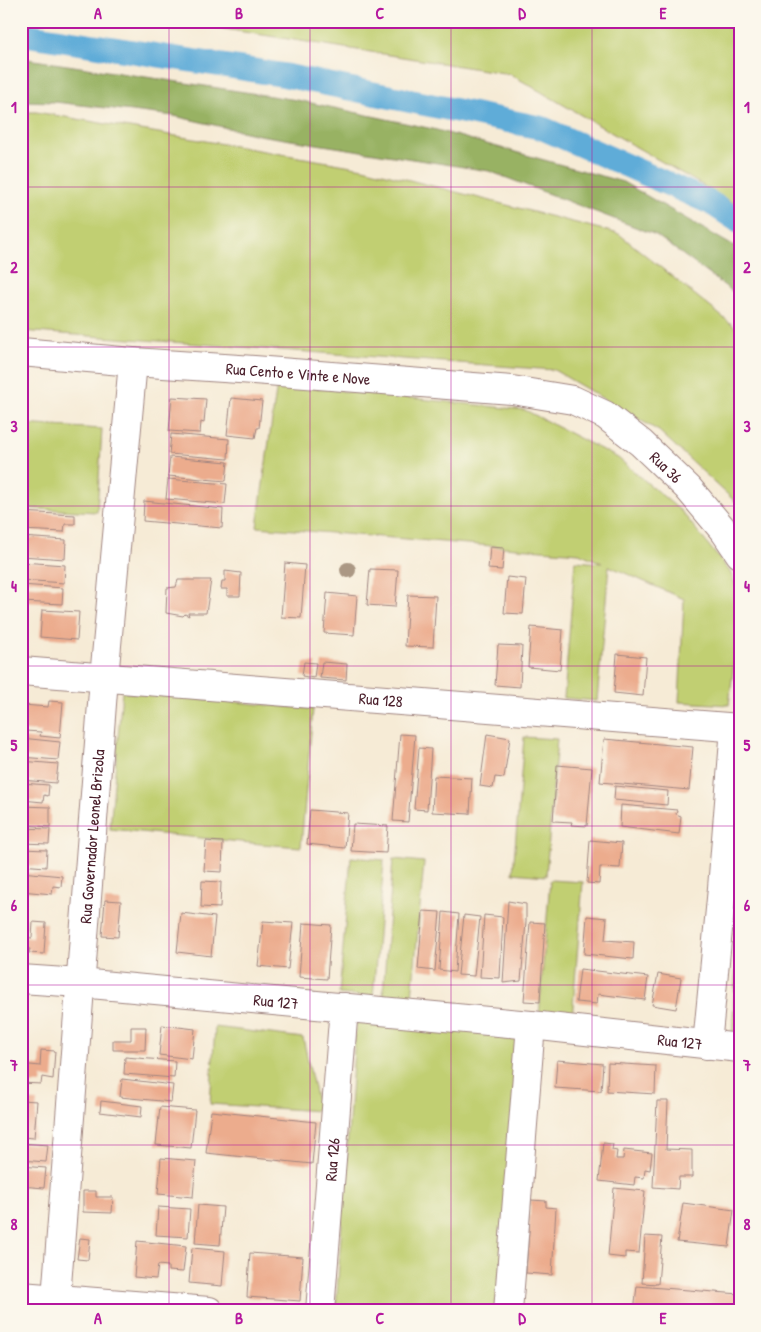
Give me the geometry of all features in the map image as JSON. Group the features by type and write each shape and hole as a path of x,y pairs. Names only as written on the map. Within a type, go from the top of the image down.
{"street":[{"name":"Rua Cento e Vinte e Nove","path":"21,352 502,390 573,400"},
{"name":"Rua Governador Leonel Brizola","path":"55,1305 104,678 133,362"},
{"name":"Rua 36","path":"573,400 605,415 641,443 688,488 725,532 740,554"},
{"name":"Rua 128","path":"21,671 738,728"},
{"path":"706,1045 738,728"},
{"path":"722,888 740,915"},
{"name":"Rua 127","path":"21,979 344,1007 740,1048"},
{"name":"Rua 126","path":"320,1311 344,1007"},
{"path":"508,1311 531,1025"},
{"path":"21,1296 55,1305 209,1311"}],"green space":[{"path":"174,21 740,21 740,207 510,74"},
{"path":"21,58 297,100 433,129 623,182 740,250 740,297 656,235 489,171 259,135 174,116 55,102 21,101"},
{"path":"21,112 36,112 363,168 619,234 740,331 740,506 659,431 554,370 21,331"},
{"path":"277,384 525,410 618,458 682,512 730,572 740,596 740,610 729,705 679,702 684,599 609,566 597,701 564,698 575,561 602,563 579,553 257,527"},
{"path":"21,424 102,429 97,512 21,508"},
{"path":"122,692 313,709 301,847 110,829"},
{"path":"524,737 557,739 546,876 513,873"},
{"path":"351,857 384,860 373,997 339,994"},
{"path":"393,859 424,862 412,997 383,995"},
{"path":"550,880 583,882 572,1019 539,1016"},
{"path":"738,928 740,932 740,1039 732,1038"},
{"path":"356,1021 519,1032 500,1311 372,1311 336,1308"},
{"path":"215,1027 303,1038 319,1111 210,1104"}],"building":[{"path":"172,397 206,399 204,423 201,422 200,433 169,431"},
{"path":"231,398 262,401 259,428 257,428 255,438 227,435"},
{"path":"171,434 229,439 228,459 169,454"},
{"path":"170,457 228,462 226,481 168,476"},
{"path":"168,479 227,484 225,504 166,499"},
{"path":"144,501 223,509 222,528 143,521"},
{"path":"21,512 75,515 75,524 65,524 64,532 21,530"},
{"path":"21,537 66,540 65,559 21,556"},
{"path":"490,547 504,548 502,570 488,569"},
{"path":"21,562 65,565 64,583 21,580"},
{"path":"285,563 305,565 301,618 281,617"},
{"path":"370,569 398,570 395,607 367,605"},
{"path":"225,571 241,573 240,596 227,596 227,589 221,589 222,581 225,581"},
{"path":"507,577 526,579 523,614 504,613"},
{"path":"178,580 211,580 206,613 188,613 189,616 185,614 183,616 166,613 167,588 176,587"},
{"path":"21,585 63,588 62,604 21,602"},
{"path":"327,593 357,596 354,635 324,633"},
{"path":"408,595 436,596 433,647 405,646"},
{"path":"21,607 27,607 25,622 21,621"},
{"path":"42,610 79,612 77,640 40,637"},
{"path":"531,627 563,630 560,670 528,667"},
{"path":"498,645 522,646 520,687 495,685"},
{"path":"617,654 646,657 643,696 614,693"},
{"path":"304,662 316,663 314,678 302,676"},
{"path":"322,662 347,664 346,680 320,678"},
{"path":"21,701 24,701 23,705 48,707 49,701 63,702 60,738 40,736 41,732 25,731 24,735 21,734"},
{"path":"400,734 415,735 408,822 393,821"},
{"path":"487,734 510,738 504,778 495,777 493,788 480,786"},
{"path":"21,738 60,742 58,760 21,757"},
{"path":"604,739 693,747 689,790 600,782"},
{"path":"419,748 431,749 427,810 414,809"},
{"path":"21,761 58,764 56,783 21,780"},
{"path":"557,765 592,768 587,826 571,825 572,822 553,821"},
{"path":"434,776 472,778 470,814 432,812"},
{"path":"21,783 49,785 48,796 44,795 43,802 22,800"},
{"path":"615,786 668,791 667,805 614,800"},
{"path":"621,805 677,810 676,814 681,816 679,834 620,827"},
{"path":"21,806 50,807 50,827 21,825"},
{"path":"310,810 348,813 345,848 307,844"},
{"path":"353,824 388,826 386,853 351,851"},
{"path":"21,828 50,829 49,844 21,843"},
{"path":"590,840 622,843 620,868 600,867 599,884 587,883"},
{"path":"206,841 223,842 222,872 204,871"},
{"path":"21,849 47,850 46,867 21,865"},
{"path":"21,872 62,876 61,887 53,886 52,894 21,891"},
{"path":"202,881 221,882 220,908 201,907"},
{"path":"105,900 121,901 118,937 102,936"},
{"path":"508,901 526,904 526,922 521,981 503,983"},
{"path":"423,911 440,912 435,971 418,969"},
{"path":"443,912 459,914 455,972 439,970"},
{"path":"181,913 215,917 211,956 177,952"},
{"path":"464,915 480,917 474,976 458,975"},
{"path":"484,915 503,917 500,978 480,977"},
{"path":"587,916 607,918 605,940 634,942 633,959 584,954"},
{"path":"263,921 293,923 288,969 258,966"},
{"path":"33,922 46,923 44,954 29,953 30,949 21,948 21,937 32,938"},
{"path":"530,922 545,923 540,1002 524,1001"},
{"path":"303,923 331,925 327,979 299,977"},
{"path":"580,969 648,977 645,1000 598,994 597,1004 576,1002"},
{"path":"658,974 681,978 676,1009 652,1005"},
{"path":"162,1025 195,1029 192,1059 159,1055"},
{"path":"131,1027 146,1027 145,1050 113,1050 113,1040 131,1040"},
{"path":"41,1050 55,1051 53,1079 42,1077 41,1084 21,1083 21,1064 40,1066"},
{"path":"125,1057 175,1061 174,1078 124,1074"},
{"path":"557,1060 603,1064 601,1091 555,1088"},
{"path":"608,1063 656,1066 655,1094 607,1091"},
{"path":"122,1079 173,1085 171,1102 120,1097"},
{"path":"21,1100 37,1101 34,1138 21,1137"},
{"path":"101,1101 142,1106 141,1117 100,1112"},
{"path":"657,1101 668,1101 666,1149 692,1150 692,1177 679,1177 678,1189 653,1187"},
{"path":"160,1107 195,1110 191,1148 156,1145"},
{"path":"211,1111 316,1122 312,1164 206,1153"},
{"path":"21,1143 48,1145 46,1162 21,1160"},
{"path":"603,1143 613,1144 612,1150 617,1151 616,1159 623,1159 624,1150 652,1153 650,1170 645,1169 644,1178 635,1177 634,1185 599,1181"},
{"path":"161,1158 196,1161 193,1197 158,1194"},
{"path":"21,1166 46,1168 44,1188 21,1186"},
{"path":"614,1188 645,1191 639,1253 625,1252 625,1258 608,1256"},
{"path":"83,1191 96,1191 96,1197 113,1197 112,1213 83,1212"},
{"path":"531,1200 546,1201 546,1207 556,1208 552,1275 526,1273"},
{"path":"683,1203 734,1210 729,1247 677,1242"},
{"path":"198,1205 223,1207 220,1245 195,1243"},
{"path":"158,1207 190,1209 188,1237 156,1235"},
{"path":"645,1236 662,1237 658,1284 642,1283"},
{"path":"80,1238 90,1239 88,1260 77,1259"},
{"path":"137,1241 186,1246 183,1272 168,1271 168,1266 158,1265 156,1279 134,1277"},
{"path":"192,1248 225,1251 222,1286 189,1283"},
{"path":"250,1253 303,1257 300,1301 247,1297"},
{"path":"637,1286 740,1294 740,1311 634,1311"}],"waterway":[{"path":"21,34 283,75 542,128 711,203 740,222"}]}
